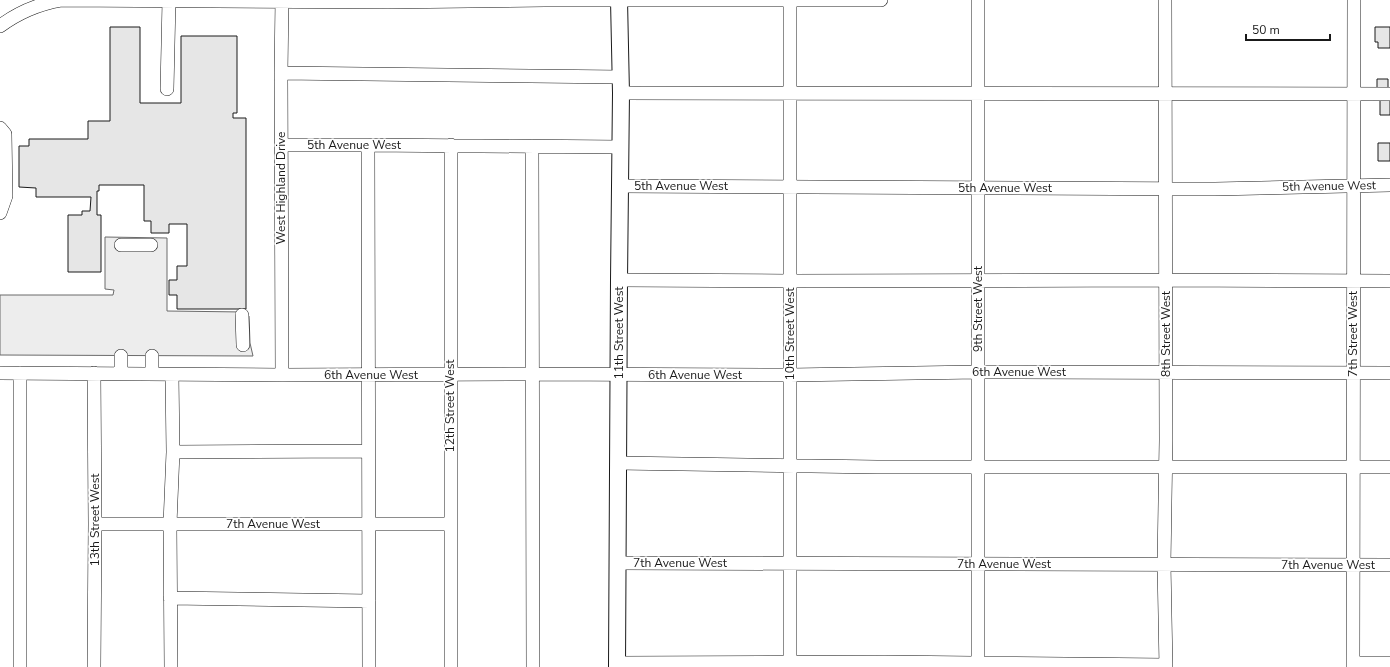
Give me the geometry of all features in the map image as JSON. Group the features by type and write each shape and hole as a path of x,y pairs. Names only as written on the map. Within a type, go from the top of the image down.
{"main road":[{"name":"11th Street West","path":"617,665 621,93 619,0"}],"street":[{"path":"0,26 32,7 61,0 881,0"},
{"name":"10th Street West","path":"790,0 790,665"},
{"name":"9th Street West","path":"978,0 978,665"},
{"name":"8th Street West","path":"1165,0 1166,467 1164,564 1166,666"},
{"name":"7th Street West","path":"1353,665 1354,0"},
{"path":"167,89 168,1"},
{"name":"West Highland Drive","path":"282,1 282,375"},
{"path":"281,73 621,77"},
{"path":"621,93 1390,94"},
{"path":"0,128 5,134 6,196 0,213"},
{"path":"368,145 369,667"},
{"name":"5th Avenue West","path":"281,146 451,145 620,147"},
{"name":"12th Street West","path":"451,145 451,667"},
{"path":"532,146 533,667"},
{"name":"5th Avenue West","path":"620,186 1166,188 1390,185"},
{"path":"121,245 151,245"},
{"path":"619,280 1390,281"},
{"path":"242,315 243,345"},
{"path":"121,356 121,374"},
{"path":"152,356 152,374"},
{"name":"6th Avenue West","path":"0,373 282,375 790,375 978,372 1166,372 1390,374"},
{"path":"20,373 20,667"},
{"name":"13th Street West","path":"94,373 94,667"},
{"path":"171,667 170,524 173,452 172,374"},
{"path":"173,452 368,451"},
{"path":"618,463 978,467 1390,467"},
{"name":"7th Avenue West","path":"95,524 450,524"},
{"name":"7th Avenue West","path":"618,563 1390,565"},
{"path":"170,598 369,601"},
{"path":"1353,665 1390,664"},
{"path":"617,665 1166,666"}],"shaded area":[{"path":"105,237 167,238 167,311 244,312 249,316 250,343 253,356 0,355 0,295 113,295 114,290 105,289"}],"building":[{"path":"110,27 140,27 140,103 181,103 181,36 237,36 237,113 233,113 233,118 246,118 246,309 177,309 177,295 169,295 169,280 177,280 177,266 187,266 187,224 169,224 169,233 151,233 151,221 144,221 144,185 99,185 99,191 97,191 97,215 101,215 101,272 68,272 68,215 82,215 82,211 90,211 91,197 36,197 36,188 19,187 19,146 29,146 29,139 88,139 88,121 110,121"},
{"path":"1375,27 1390,27 1390,48 1378,48 1378,42 1375,42"},
{"path":"1377,79 1388,79 1388,88 1377,88"},
{"path":"1380,100 1390,100 1390,115 1380,115"},
{"path":"1378,143 1390,143 1390,161 1378,161"}]}
